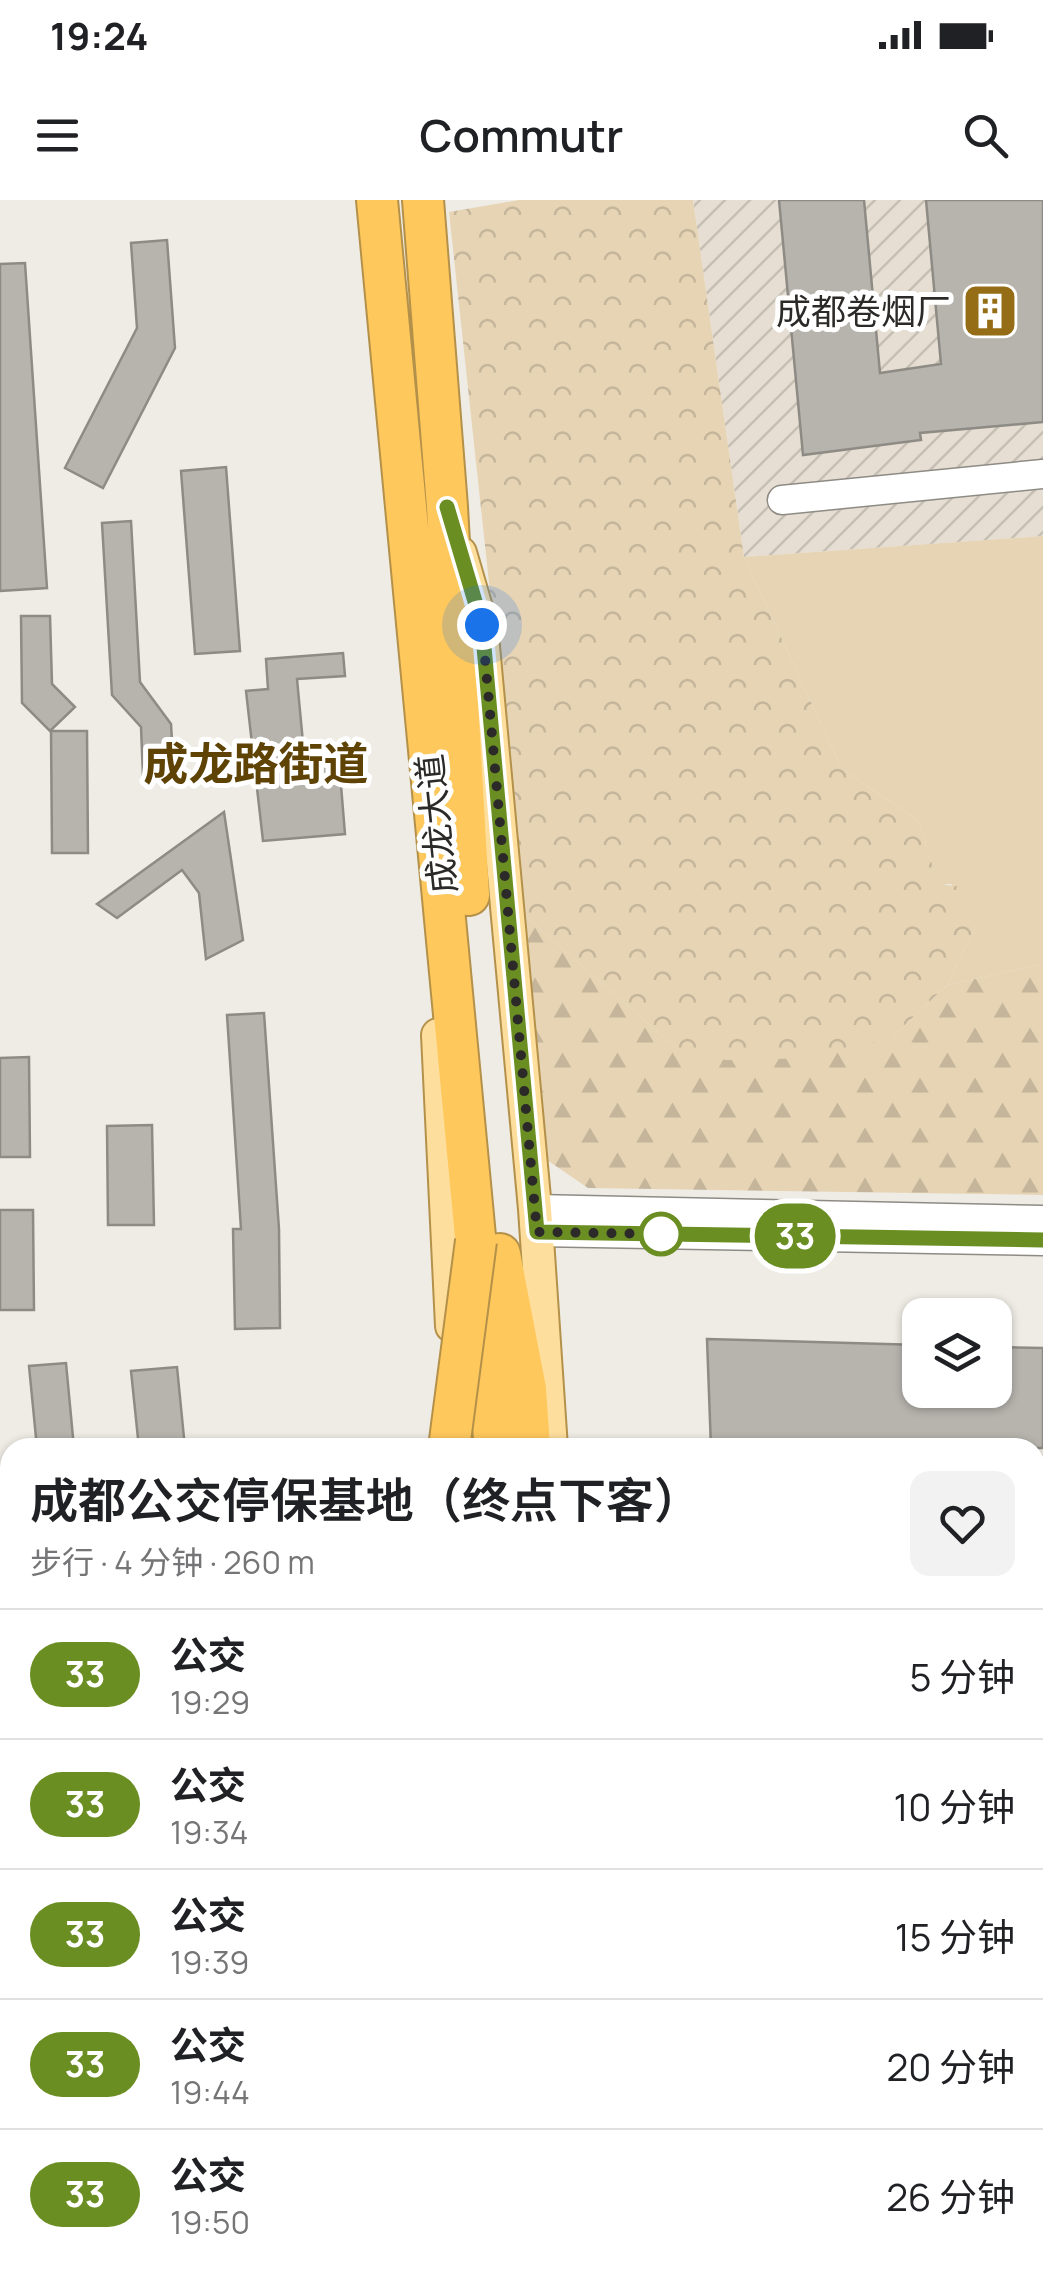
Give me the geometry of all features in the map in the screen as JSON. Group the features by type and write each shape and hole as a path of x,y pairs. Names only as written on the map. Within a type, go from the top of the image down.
{"highway":[{"name":"成龙大道","path":"377,200 429,756 464,995"},
{"name":"成龙大道","path":"423,200 447,507 464,995 486,1239 495,1438"},
{"name":"成龙大道","path":"486,1239 514,1438"},
{"path":"451,1438 486,1239"},
{"path":"486,1239 526,1389 529,1438"}],"main road":[{"path":"447,507 482,625 536,1220 550,1438"},
{"path":"429,756 430,889 457,1438"}],"street":[{"path":"782,500 1043,474"},
{"path":"536,1220 1043,1220"},
{"path":"536,1220 1043,1240"}],"shaded area":[{"name":"成都卷烟厂","path":"693,200 1043,200 1043,536 744,557"}],"green space":[{"path":"519,200 693,200 744,557 842,769 919,821 938,884 963,887 978,910 976,925 947,985 892,1037 817,1058 726,1060 676,1048 525,916 449,212"},
{"path":"1043,536 1043,964 947,985 976,925 951,884 938,885 919,821 842,769 744,557"},
{"path":"525,916 676,1048 892,1037 947,985 1043,964 1043,1195 588,1188 547,1160"}],"building":[{"path":"779,200 864,200 880,373 941,364 926,200 1043,200 1043,422 920,433 921,440 803,455"},
{"path":"167,240 175,348 103,488 65,468 137,328 131,243"},
{"path":"25,263 47,588 0,591 0,264"},
{"path":"226,467 240,651 195,654 181,471"},
{"path":"131,521 140,682 171,724 174,775 143,777 141,727 112,695 102,523"},
{"path":"21,616 50,616 52,684 75,707 50,731 22,703"},
{"path":"343,653 345,676 297,679 305,764 339,761 345,834 263,841 246,691 268,689 266,659"},
{"path":"51,731 87,731 88,853 52,853"},
{"path":"224,812 243,940 206,959 199,893 182,870 117,918 97,904"},
{"path":"264,1013 279,1229 280,1328 235,1329 233,1229 241,1229 227,1015"},
{"path":"29,1057 30,1157 0,1157 0,1058"},
{"path":"152,1125 154,1225 108,1225 107,1126"},
{"path":"0,1210 33,1210 34,1310 0,1310"},
{"path":"707,1339 902,1344 902,1408 1012,1408 1012,1347 1043,1348 1043,1438 711,1438"},
{"path":"66,1363 73,1438 36,1438 29,1366"},
{"path":"177,1367 184,1438 138,1438 131,1371"}],"bus line":[{"name":"33","path":"447,507 482,625 537,1232 1043,1240"}],"place":[{"name":"成都卷烟厂","path":"990,311"}],"district":[{"name":"成龙路街道","path":"256,763"}],"route":[{"path":"482,625 537,1232 661,1234"}]}
